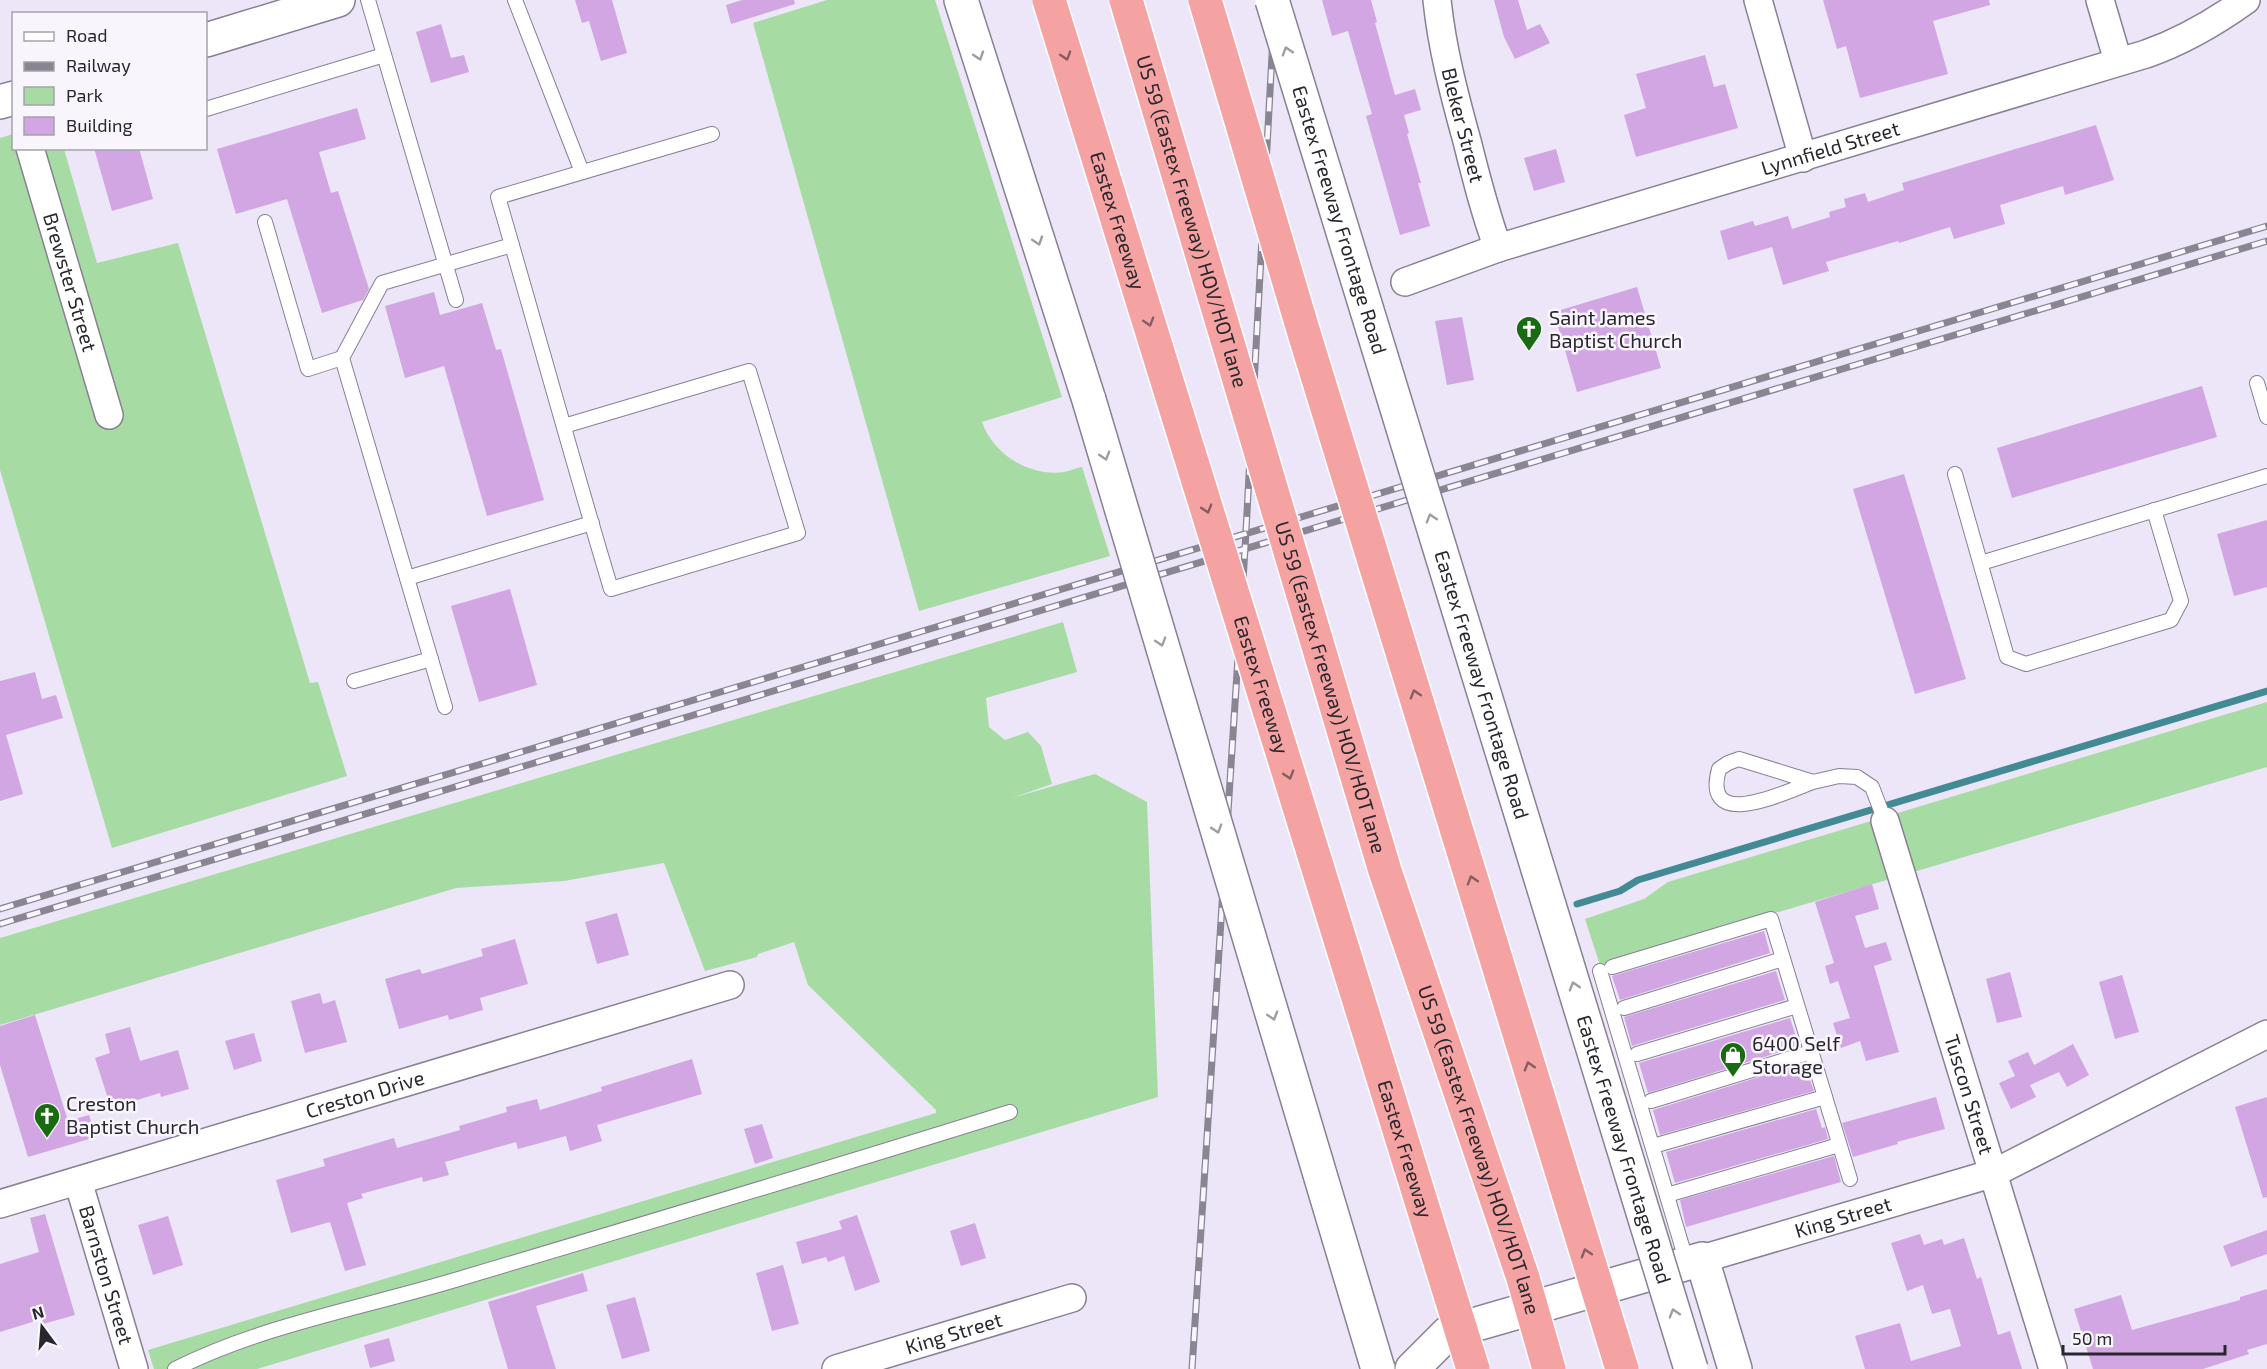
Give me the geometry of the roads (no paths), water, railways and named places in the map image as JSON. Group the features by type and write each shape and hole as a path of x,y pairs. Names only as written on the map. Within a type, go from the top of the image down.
{"highway":[{"name":"Eastex Freeway","path":"1049,0 1473,1369"},
{"name":"US 59 (Eastex Freeway) HOV/HOT lane","path":"1126,0 1385,871 1522,1278 1549,1369"},
{"path":"1205,0 1307,344 1622,1369"}],"main road":[{"path":"207,40 338,0"},
{"path":"961,0 1089,399 1378,1369"},
{"name":"Eastex Freeway Frontage Road","path":"1272,0 1691,1369"},
{"path":"1694,1261 1734,1369"},
{"name":"King Street","path":"1412,1369 1449,1332 1694,1261"}],"street":[{"name":"Bleker Street","path":"1437,0 1440,32 1450,80 1487,217 1498,248"},
{"path":"1758,0 1803,158"},
{"path":"2100,0 2118,61"},
{"name":"Lynnfield Street","path":"1405,282 1498,248 2146,54 2179,42 2246,0"},
{"name":"Brewster Street","path":"31,150 109,415"},
{"name":"Tuscon Street","path":"1885,821 2053,1369"},
{"name":"Creston Drive","path":"0,1204 730,985"},
{"name":"King Street","path":"1694,1261 1994,1173 2267,1034"},
{"name":"Barnston Street","path":"78,1181 134,1369"},
{"name":"King Street","path":"836,1369 1072,1298"}],"lane":[{"path":"368,0 456,300"},
{"path":"515,0 582,172"},
{"path":"207,109 384,55"},
{"path":"564,426 749,371 798,533 612,589 591,523 498,197 712,134"},
{"path":"265,222 308,369 342,358 382,284 512,246"},
{"path":"342,358 445,707"},
{"path":"2257,383 2267,417"},
{"path":"1955,474 2007,657 2026,664 2171,620 2181,601 2154,510"},
{"path":"1981,563 2267,476"},
{"path":"407,578 591,523"},
{"path":"354,681 431,659"},
{"path":"1813,782 1739,759 1719,769 1716,781 1718,793 1725,802 1749,805 1813,782 1839,776 1857,777 1872,788 1885,821"},
{"path":"1694,1261 1667,1195 1606,969 1771,919 1850,1179"},
{"path":"1624,1008 1783,959"},
{"path":"1637,1054 1797,1006"},
{"path":"1651,1101 1811,1052"},
{"path":"1653,1146 1825,1097"},
{"path":"175,1369 206,1354 256,1335 438,1286 1010,1112"},
{"path":"1667,1195 1839,1145"}],"waterway":[{"path":"1577,904 1620,891 1638,880 2267,691"}],"railway":[{"path":"1192,1369 1245,549 1275,0"},
{"path":"0,909 2267,226"},
{"path":"0,924 2267,241"}],"place":[{"name":"Saint James Baptist Church","path":"1529,352"},
{"name":"6400 Self Storage","path":"1733,1078"},
{"name":"Creston Baptist Church","path":"47,1139"}]}
